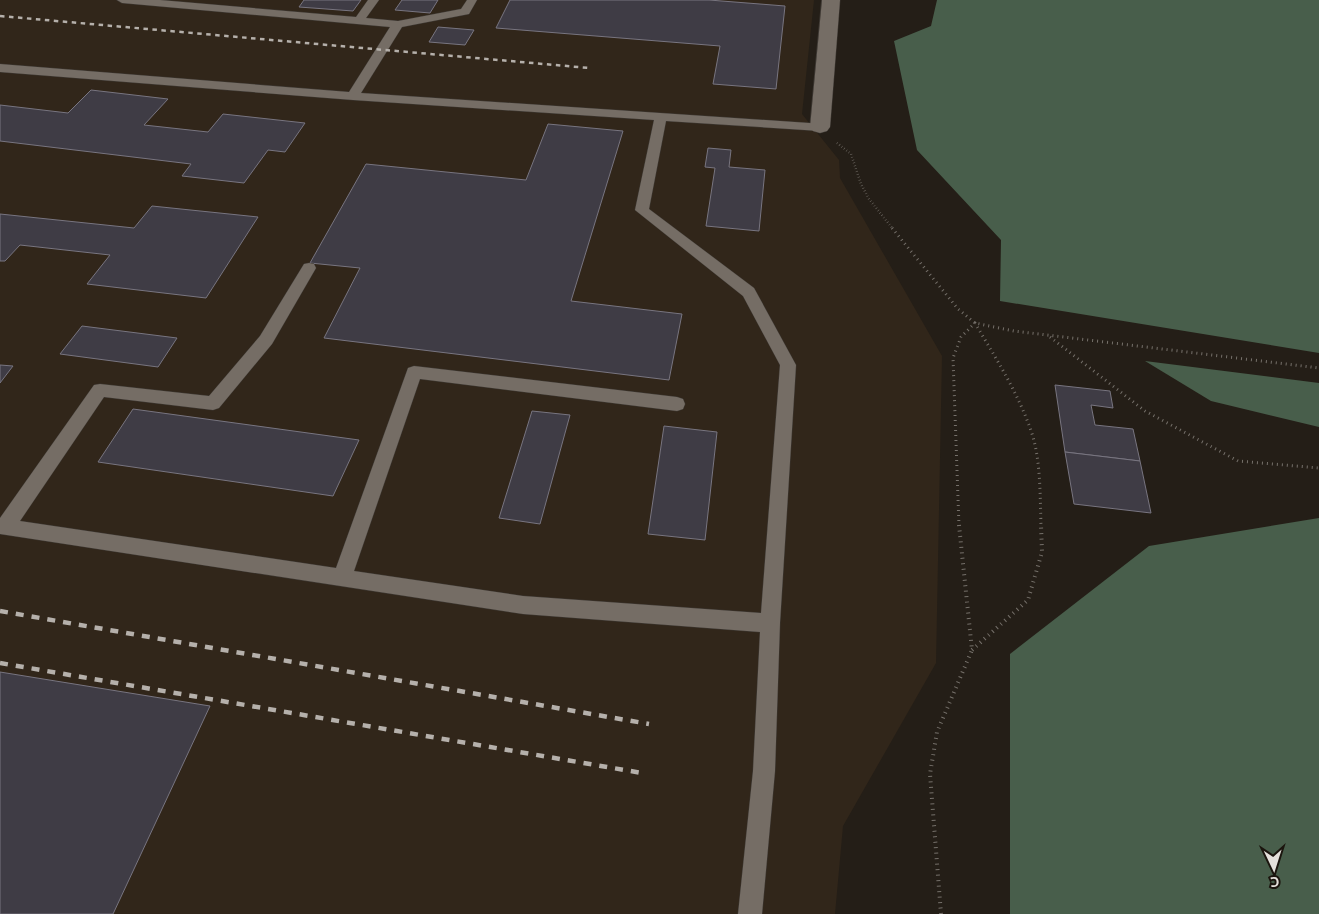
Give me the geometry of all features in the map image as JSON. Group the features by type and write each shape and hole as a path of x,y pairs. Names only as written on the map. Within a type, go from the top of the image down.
{"street":[{"path":"820,127 831,0"}],"lane":[{"path":"122,0 398,24 465,12 472,0"},
{"path":"228,9 237,0"},
{"path":"359,20 374,0"},
{"path":"353,96 398,24"},
{"path":"0,68 353,96 820,127"},
{"path":"661,116 642,210 749,292 788,365 770,623 764,771 750,914"},
{"path":"310,268 266,340 213,402 100,390 2,527 523,605 770,623"},
{"path":"342,577 414,372 677,404"}],"path":[{"path":"820,127 850,154 855,162 861,184 869,199 958,309 976,323 1009,382 1031,428 1040,478 1042,552 1028,600 972,650 937,732 930,774 941,914"},
{"path":"976,323 1049,337 1233,356 1319,368"},
{"path":"972,650 959,533 953,358 961,337 976,323"},
{"path":"1049,337 1145,411 1238,461 1319,468"}],"shaded area":[{"path":"0,0 814,0 802,114 839,160 840,178 942,356 936,663 843,826 835,914 0,914"}],"green space":[{"path":"937,0 1319,0 1319,353 1000,301 1001,240 917,150 894,41 931,26"},
{"path":"1145,361 1319,383 1319,427 1211,401"},
{"path":"1319,518 1319,914 1010,914 1010,654 1149,546"}],"building":[{"path":"304,0 361,0 353,11 299,7"},
{"path":"402,0 438,0 430,13 395,10"},
{"path":"510,0 709,0 785,6 776,89 713,84 720,46 496,28"},
{"path":"438,27 474,30 465,45 429,42"},
{"path":"91,90 168,99 144,125 208,132 223,114 305,123 285,152 268,150 244,183 182,176 191,164 0,141 0,105 68,113"},
{"path":"548,124 623,131 571,301 682,314 669,380 324,338 360,268 310,263 366,164 526,180"},
{"path":"708,148 731,150 729,167 765,170 759,231 706,226 715,168 705,167"},
{"path":"152,206 258,217 206,298 87,284 110,255 20,245 5,261 0,261 0,214 134,228"},
{"path":"82,326 177,338 158,367 60,354"},
{"path":"0,365 13,366 0,383"},
{"path":"1055,385 1110,391 1113,408 1091,405 1095,425 1133,429 1140,461 1065,452"},
{"path":"133,409 359,440 333,496 98,462"},
{"path":"532,411 570,415 540,524 499,518"},
{"path":"664,426 717,432 705,540 648,534"},
{"path":"1065,452 1140,461 1151,513 1074,504"},
{"path":"0,672 210,706 113,914 0,914"}],"railway":[{"path":"0,16 589,68"},
{"path":"0,611 649,724"},
{"path":"0,663 642,773"}]}
